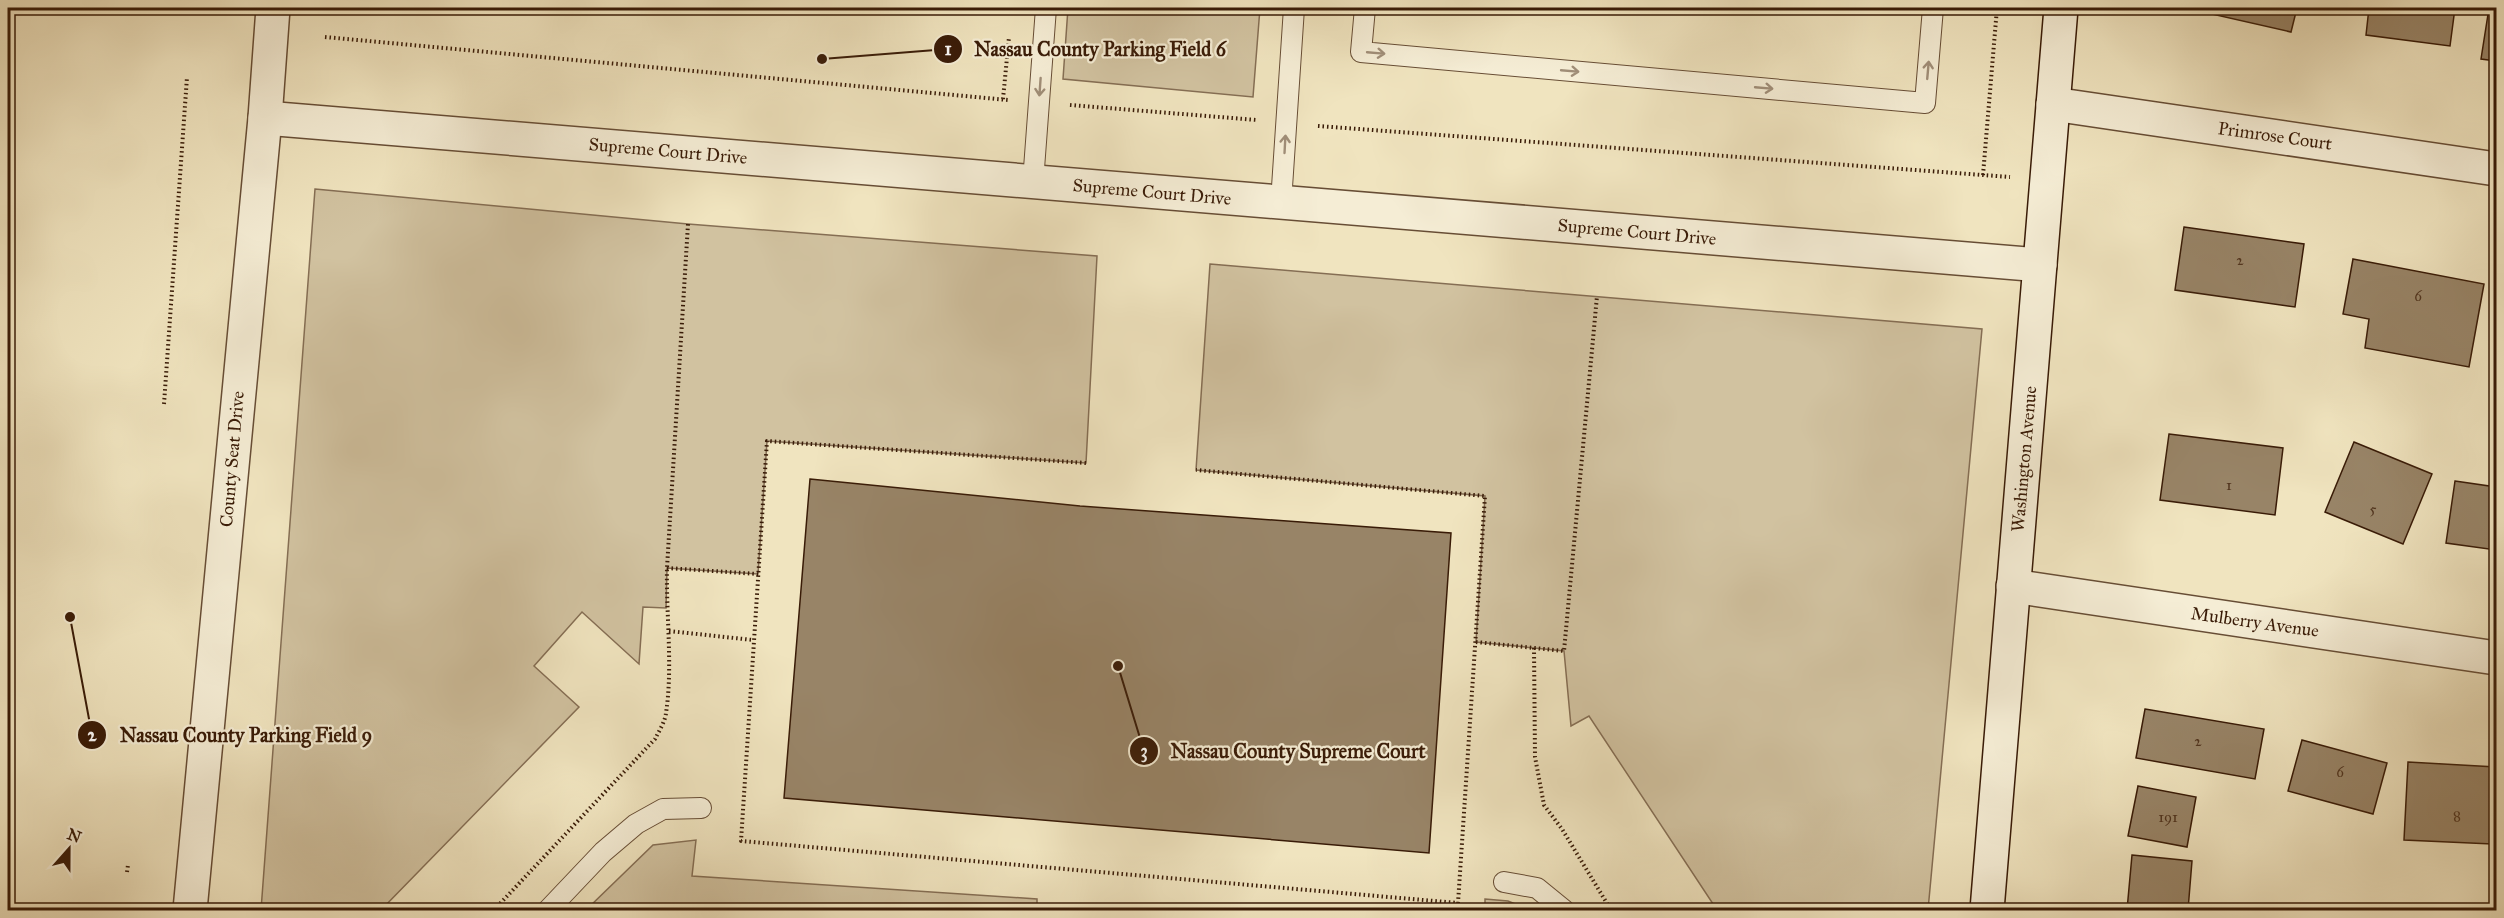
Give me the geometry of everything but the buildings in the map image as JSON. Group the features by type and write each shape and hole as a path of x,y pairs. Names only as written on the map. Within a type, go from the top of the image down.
{"street":[{"name":"County Seat Drive","path":"190,910 265,118 273,8"},
{"name":"Washington Avenue","path":"1987,910 2061,8"},
{"name":"Primrose Court","path":"2053,104 2496,169"},
{"name":"Supreme Court Drive","path":"265,118 2040,266"},
{"name":"Mulberry Avenue","path":"2013,586 2496,658"}],"lane":[{"path":"1033,182 1046,8"},
{"path":"1281,202 1294,8"},
{"path":"1365,8 1362,52 1925,103 1933,8"},
{"path":"548,910 603,852 636,824 663,809 701,808"},
{"path":"1504,882 1537,888 1564,910"}],"path":[{"path":"1983,175 1997,8"},
{"path":"1003,99 1009,30"},
{"path":"325,37 1286,123 2047,180"},
{"path":"164,404 187,77"},
{"path":"494,910 655,739 666,715 669,631 666,608 667,568 688,224"},
{"path":"1476,642 1564,651 1597,296"},
{"path":"1086,463 767,441 741,841 1458,903 1485,496 1196,470"},
{"path":"667,568 758,574"},
{"path":"669,631 753,640"},
{"path":"1534,648 1535,757 1544,805 1562,829 1611,910"},
{"path":"128,865 128,872"}],"shaded area":[{"path":"1068,8 1260,8 1253,97 1063,79"},
{"path":"315,189 688,224 1097,256 1086,463 767,441 758,574 667,568 666,608 643,607 639,664 582,612 534,666 579,707 381,910 261,910"},
{"path":"1210,264 1982,329 1928,910 1717,910 1589,716 1571,726 1564,651 1476,642 1485,496 1196,470"},
{"path":"696,840 692,876 1037,899 1037,910 586,910 653,845"},
{"path":"1485,899 1508,901 1530,910 1485,910"}],"place":[{"name":"Nassau County Parking Field 6","path":"822,59"},
{"name":"Nassau County Parking Field 9","path":"70,617"},
{"name":"Nassau County Supreme Court","path":"1118,666"}]}
